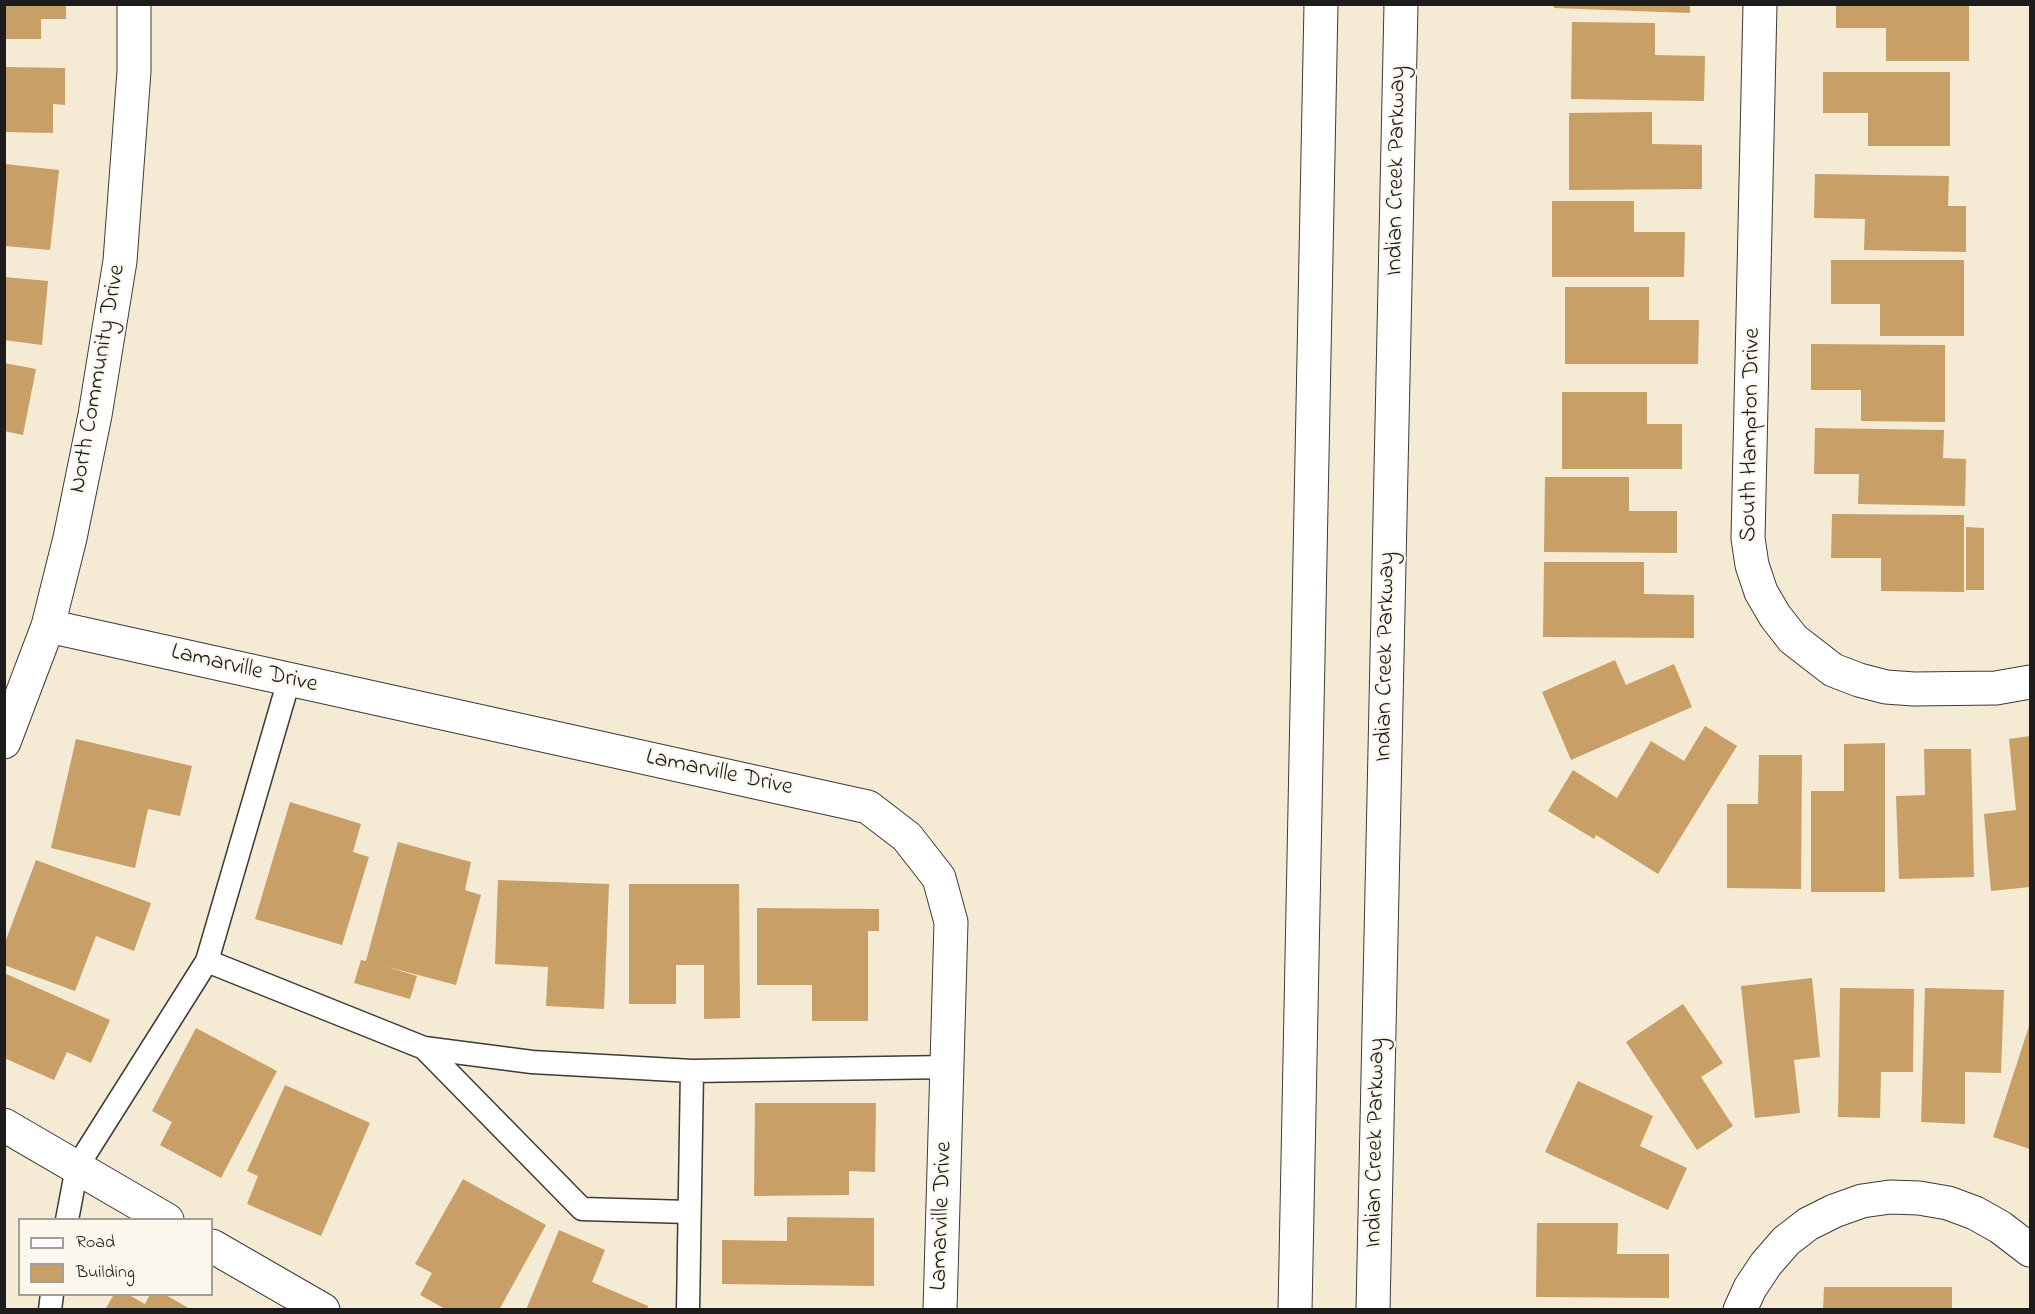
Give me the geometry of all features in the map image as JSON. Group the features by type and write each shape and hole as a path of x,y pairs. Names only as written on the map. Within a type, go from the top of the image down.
{"street":[{"name":"North Community Drive","path":"4,742 48,626 70,538 95,414 120,261 134,71 134,4"},
{"path":"1295,1310 1321,4"},
{"name":"Indian Creek Parkway","path":"1373,1310 1401,4"},
{"name":"South Hampton Drive","path":"1760,4 1748,538 1752,565 1761,592 1775,616 1793,639 1833,670 1859,680 1886,687 1914,689 1996,688 2031,682"},
{"name":"Lamarville Drive","path":"48,626 868,807 907,837 939,878 951,922 940,1310"},
{"path":"4,1125 164,1218"},
{"path":"1740,1310 1750,1288 1766,1264 1786,1241 1808,1224 1862,1201 1900,1197 1948,1203 1975,1213 2000,1227 2031,1250"},
{"path":"213,1247 323,1310"}],"lane":[{"path":"67,1218 77,1167 207,961 289,680"},
{"path":"207,961 424,1048 532,1062 692,1071 948,1067"},
{"path":"424,1048 582,1209 689,1212"},
{"path":"688,1310 692,1071"}],"building":[{"path":"4,4 66,4 66,19 41,19 41,39 4,39"},
{"path":"1554,4 1690,4 1690,13 1554,8"},
{"path":"1836,4 1969,4 1969,61 1886,61 1886,28 1836,28"},
{"path":"1572,22 1655,23 1655,55 1705,56 1704,101 1571,99"},
{"path":"4,67 65,68 65,105 53,104 53,133 4,132"},
{"path":"1823,72 1950,72 1950,146 1868,146 1868,113 1823,113"},
{"path":"1652,112 1652,144 1702,145 1702,189 1569,190 1569,113"},
{"path":"5,164 59,170 50,250 5,246"},
{"path":"1815,174 1949,176 1948,206 1966,206 1966,252 1864,250 1865,219 1814,218"},
{"path":"1552,201 1634,201 1634,232 1685,232 1684,277 1552,277"},
{"path":"1831,260 1964,260 1964,336 1880,336 1880,304 1831,304"},
{"path":"4,277 48,281 42,345 4,340"},
{"path":"1565,287 1649,287 1649,320 1699,320 1698,364 1565,364"},
{"path":"1811,344 1945,345 1945,422 1861,421 1861,390 1811,390"},
{"path":"4,363 36,369 23,435 4,431"},
{"path":"1562,392 1647,392 1647,424 1682,424 1682,469 1562,469"},
{"path":"1815,428 1944,430 1943,458 1966,459 1965,506 1858,504 1859,474 1814,474"},
{"path":"1545,477 1629,477 1629,511 1677,511 1677,553 1544,552"},
{"path":"1832,514 1964,515 1964,592 1881,591 1881,558 1831,558"},
{"path":"1966,527 1984,528 1984,590 1966,590"},
{"path":"1544,562 1644,562 1644,594 1694,595 1694,638 1543,637"},
{"path":"1615,660 1626,685 1674,664 1692,707 1571,760 1542,692"},
{"path":"1705,726 1737,746 1658,874 1596,835 1594,839 1548,811 1573,770 1617,798 1651,741 1684,761"},
{"path":"2030,736 2030,887 1991,891 1984,814 2016,810 2009,739"},
{"path":"76,739 192,766 180,816 148,809 135,868 51,848"},
{"path":"1885,743 1885,892 1811,892 1811,791 1844,791 1844,744"},
{"path":"1924,749 1971,749 1974,877 1899,879 1896,796 1925,795"},
{"path":"1759,755 1802,755 1801,889 1727,888 1727,804 1758,804"},
{"path":"290,802 361,824 353,852 369,857 342,945 255,919"},
{"path":"398,842 471,862 465,890 481,895 456,985 384,966 417,976 410,999 354,983 361,960 366,961"},
{"path":"36,860 151,903 134,951 96,936 75,991 4,965 4,945"},
{"path":"498,880 609,884 604,1009 546,1006 548,967 495,964"},
{"path":"629,884 739,884 740,1018 704,1019 704,965 676,965 676,1004 629,1004"},
{"path":"757,908 879,909 879,931 868,931 868,1021 812,1021 812,985 757,985"},
{"path":"4,973 110,1020 91,1063 67,1052 54,1080 4,1058"},
{"path":"1812,978 1820,1057 1794,1060 1800,1113 1755,1118 1741,986"},
{"path":"1840,988 1914,989 1913,1072 1881,1072 1880,1118 1838,1117"},
{"path":"1925,988 2004,990 2001,1073 1965,1072 1965,1124 1921,1122"},
{"path":"1683,1004 1723,1063 1701,1077 1733,1126 1697,1150 1626,1042"},
{"path":"2030,1023 2030,1149 1993,1137"},
{"path":"196,1028 277,1071 221,1178 160,1145 172,1122 152,1111"},
{"path":"1578,1081 1653,1116 1640,1146 1687,1168 1668,1210 1545,1152"},
{"path":"285,1085 370,1123 321,1236 247,1204 258,1176 247,1171"},
{"path":"755,1103 876,1103 875,1172 849,1171 849,1195 754,1196"},
{"path":"463,1179 546,1225 499,1310 447,1310 420,1295 432,1273 415,1264"},
{"path":"787,1217 874,1218 874,1286 722,1284 722,1240 787,1241"},
{"path":"1537,1223 1618,1223 1617,1254 1669,1254 1669,1298 1536,1297"},
{"path":"559,1230 605,1250 592,1282 648,1306 647,1310 526,1310"},
{"path":"1824,1287 1952,1287 1952,1310 1823,1310"},
{"path":"113,1296 131,1296 145,1304 149,1296 168,1296 192,1310 105,1310"}]}
